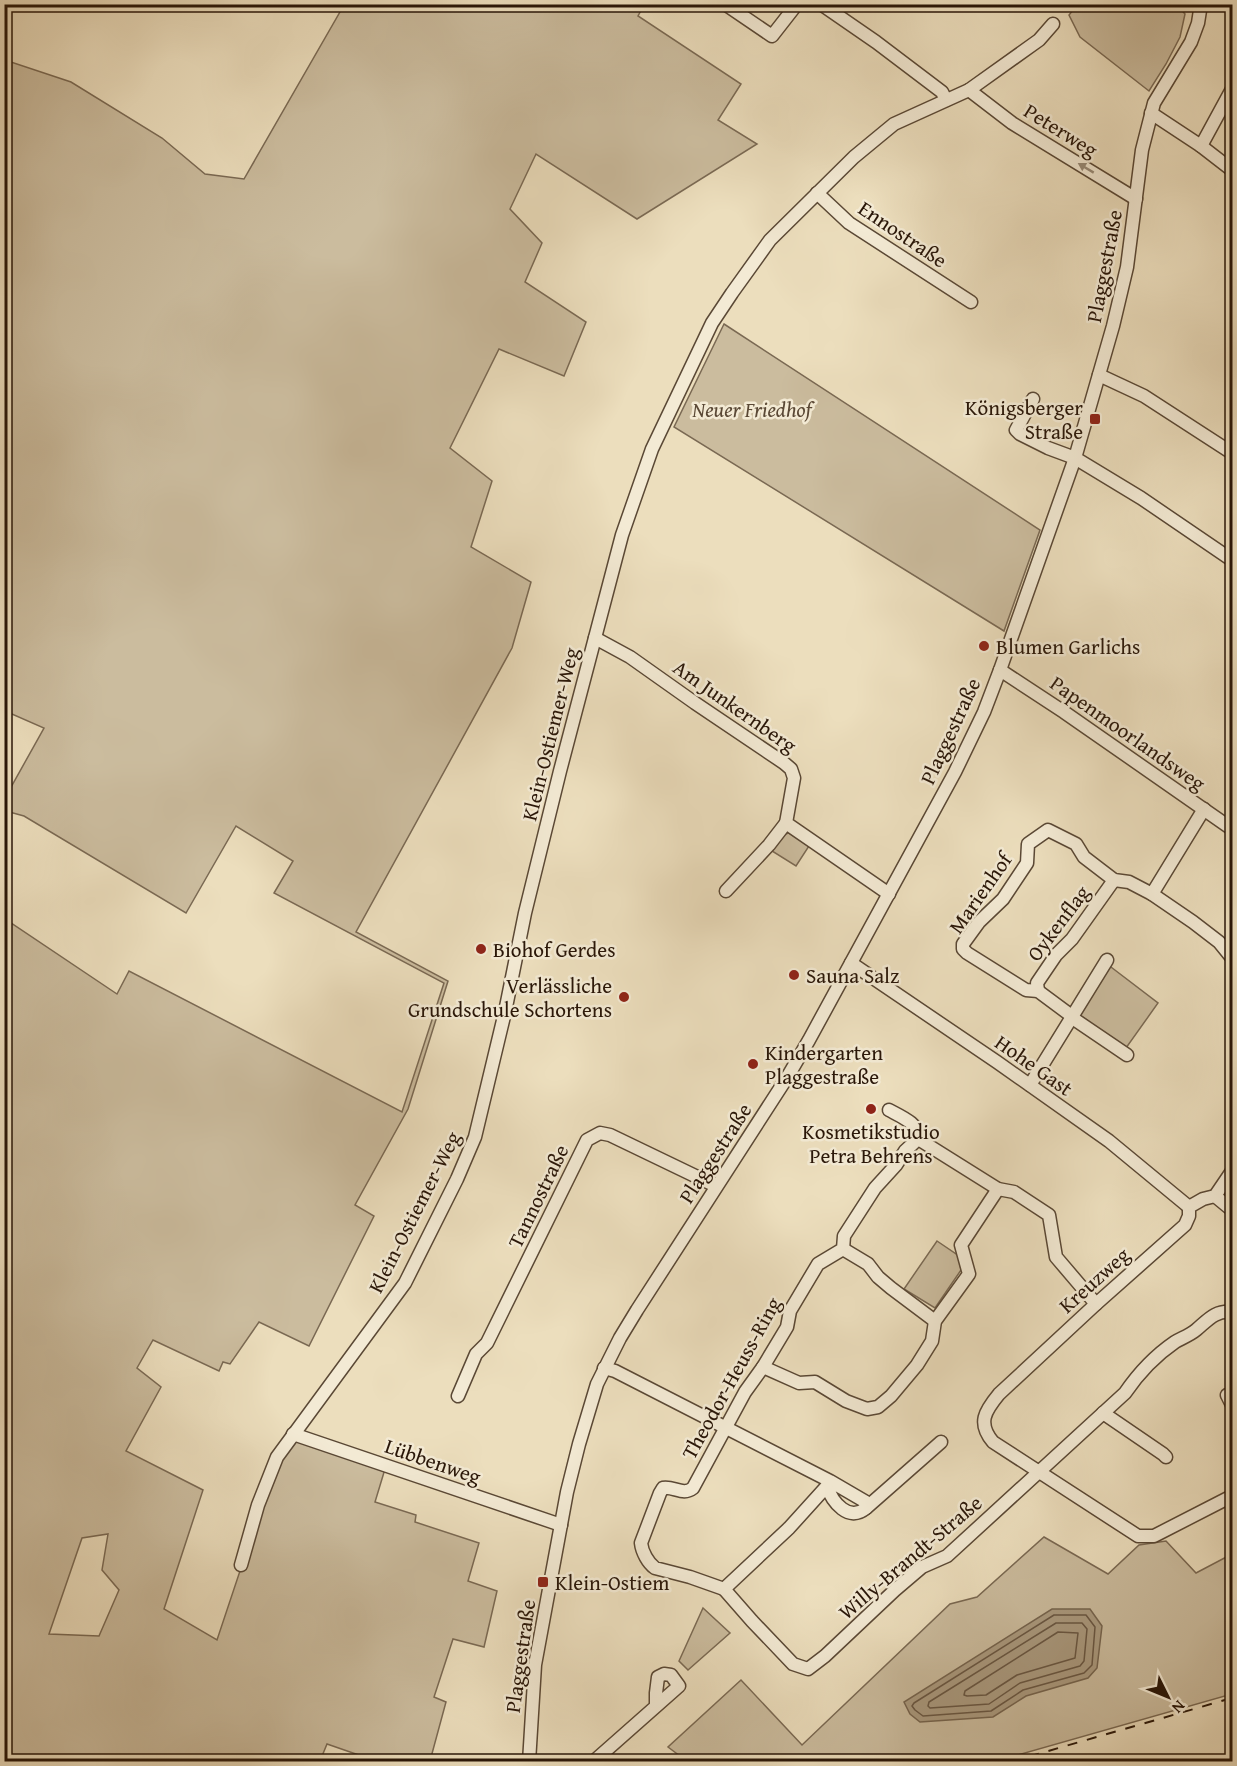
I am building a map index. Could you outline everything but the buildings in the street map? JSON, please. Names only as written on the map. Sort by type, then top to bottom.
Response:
[{"type":"street","points":[[725,4],[772,36],[797,4]]},
{"type":"street","points":[[821,4],[942,92],[946,100]]},
{"type":"street","name":"Plaggestraße","points":[[530,1761],[536,1665],[561,1525],[579,1444],[592,1399],[604,1368],[637,1310],[789,1076],[955,772],[984,712],[1075,458],[1099,375],[1127,267],[1142,150],[1154,103],[1191,42],[1198,23],[1201,4]]},
{"type":"street","name":"Klein-Ostiemer-Weg","points":[[241,1565],[258,1505],[277,1456],[405,1283],[457,1179],[475,1137],[505,1012],[525,913],[594,638],[631,506],[652,449],[712,323],[770,240],[854,157],[894,124],[969,90],[1039,40],[1053,24]]},
{"type":"street","points":[[1201,146],[1233,89]]},
{"type":"street","name":"Peterweg","points":[[969,90],[1012,123],[1136,199]]},
{"type":"street","points":[[1151,113],[1233,170]]},
{"type":"street","name":"Ennostraße","points":[[817,193],[849,223],[971,302]]},
{"type":"street","points":[[1099,375],[1144,396],[1233,453]]},
{"type":"street","points":[[1033,399],[1016,430],[1020,434],[1075,458],[1141,498],[1233,560]]},
{"type":"street","name":"Am Junkernberg","points":[[594,638],[630,657],[694,704],[791,769],[794,778],[786,823]]},
{"type":"street","name":"Papenmoorlandsweg","points":[[1000,670],[1233,829]]},
{"type":"street","points":[[1152,894],[1204,809]]},
{"type":"street","points":[[726,891],[769,845],[786,823],[889,894]]},
{"type":"street","name":"Marienhof","points":[[1127,1055],[1071,1017],[1038,990],[1026,990],[963,949],[963,944],[979,922],[1004,899],[1027,863],[1028,844],[1048,830],[1076,844],[1084,857],[1114,880],[1129,882],[1152,894],[1219,942],[1233,958]]},
{"type":"street","name":"Oykenflag","points":[[1038,990],[1036,983],[1056,955],[1072,939],[1114,880]]},
{"type":"street","points":[[1029,1085],[1107,960]]},
{"type":"street","name":"Hohe Gast","points":[[851,963],[1109,1141],[1189,1207]]},
{"type":"street","points":[[889,1110],[917,1128],[920,1133],[919,1138],[905,1151],[896,1165],[875,1188],[844,1236],[843,1249],[868,1264],[878,1277],[935,1321]]},
{"type":"street","name":"Tannostraße","points":[[458,1396],[476,1354],[488,1343],[587,1140],[600,1133],[610,1135],[716,1186]]},
{"type":"street","points":[[919,1138],[998,1189],[1014,1192],[1050,1215],[1056,1257],[1096,1304]]},
{"type":"street","points":[[1189,1207],[1195,1202],[1215,1196],[1233,1171]]},
{"type":"street","points":[[763,1367],[799,1383],[815,1382],[846,1401],[867,1408],[878,1407],[891,1396],[917,1365],[932,1341],[935,1321],[969,1274],[961,1245],[998,1189]]},
{"type":"street","points":[[1215,1196],[1233,1210]]},
{"type":"street","name":"Kreuzweg","points":[[1038,1472],[993,1442],[986,1434],[984,1425],[987,1409],[999,1394],[1185,1225],[1189,1216],[1189,1207]]},
{"type":"street","name":"Theodor-Heuss-Ring","points":[[752,1621],[724,1589],[650,1565],[641,1543],[663,1488],[689,1492],[693,1488],[746,1392],[787,1327],[790,1311],[818,1264],[843,1249]]},
{"type":"street","name":"Willy-Brandt-Straße","points":[[752,1621],[793,1664],[808,1669],[813,1667],[922,1567],[946,1556],[1125,1394],[1134,1380],[1165,1350],[1194,1332],[1208,1319],[1223,1311],[1233,1312]]},
{"type":"street","points":[[604,1368],[615,1371],[866,1502],[866,1508]]},
{"type":"street","points":[[1103,1413],[1166,1457]]},
{"type":"street","name":"Lübbenweg","points":[[293,1434],[561,1525]]},
{"type":"street","points":[[829,1484],[830,1497],[843,1509],[859,1514],[941,1442]]},
{"type":"street","points":[[1038,1472],[1138,1536],[1154,1536],[1233,1496]]},
{"type":"street","points":[[724,1589],[789,1528],[829,1484]]},
{"type":"street","points":[[593,1761],[656,1706]]},
{"type":"green space","points":[[344,5],[644,5],[638,16],[741,84],[718,120],[757,144],[637,219],[536,154],[510,209],[542,243],[525,282],[586,322],[564,376],[499,349],[450,448],[492,481],[471,547],[531,582],[512,648],[356,932],[448,981],[408,1109],[355,1205],[374,1216],[309,1346],[259,1322],[230,1364],[223,1362],[219,1371],[153,1340],[137,1368],[161,1387],[126,1451],[203,1490],[164,1609],[217,1640],[273,1472],[295,1439],[385,1469],[375,1502],[416,1515],[415,1522],[479,1543],[468,1581],[497,1591],[484,1647],[453,1639],[434,1697],[446,1702],[430,1761],[376,1761],[327,1744],[320,1761],[5,1761],[5,919],[117,994],[129,971],[402,1112],[444,983],[274,893],[293,861],[236,826],[186,913],[24,816],[5,812],[5,798],[44,728],[5,711],[5,60],[71,82],[162,138],[205,174],[244,179]],"holes":[[[108,1534],[102,1570],[119,1590],[99,1636],[49,1634],[82,1538]]]},
{"type":"green space","points":[[1077,5],[1177,5],[1185,14],[1180,37],[1149,91],[1080,37],[1069,15]]},
{"type":"green space","name":"Neuer Friedhof","points":[[724,324],[1040,530],[1004,631],[674,427]]},
{"type":"green space","points":[[789,833],[809,846],[796,866],[772,851],[781,835]]},
{"type":"green space","points":[[1107,964],[1158,1003],[1126,1048],[1077,1013]]},
{"type":"green space","points":[[937,1241],[959,1256],[961,1270],[935,1308],[904,1289]]},
{"type":"green space","points":[[1044,1537],[1108,1574],[1139,1545],[1166,1541],[1196,1573],[1232,1554],[1232,1694],[997,1761],[688,1762],[668,1747],[741,1680],[802,1745],[950,1604],[977,1597]]},
{"type":"green space","points":[[703,1608],[730,1633],[688,1670],[679,1661]]},
{"type":"water","points":[[1052,1609],[1090,1609],[1102,1626],[1097,1668],[1088,1678],[1026,1696],[993,1717],[920,1722],[910,1714],[904,1702]]},
{"type":"railway","points":[[1010,1762],[1232,1698]]},
{"type":"place","name":"Königsberger Straße","points":[[1095,419]]},
{"type":"place","name":"Blumen Garlichs","points":[[984,646]]},
{"type":"place","name":"Biohof Gerdes","points":[[481,949]]},
{"type":"place","name":"Sauna Salz","points":[[794,975]]},
{"type":"place","name":"Verlässliche Grundschule Schortens","points":[[624,997]]},
{"type":"place","name":"Kindergarten Plaggestraße","points":[[753,1064]]},
{"type":"place","name":"Kosmetikstudio Petra Behrens","points":[[871,1109]]},
{"type":"place","name":"Klein-Ostiem","points":[[543,1582]]}]
